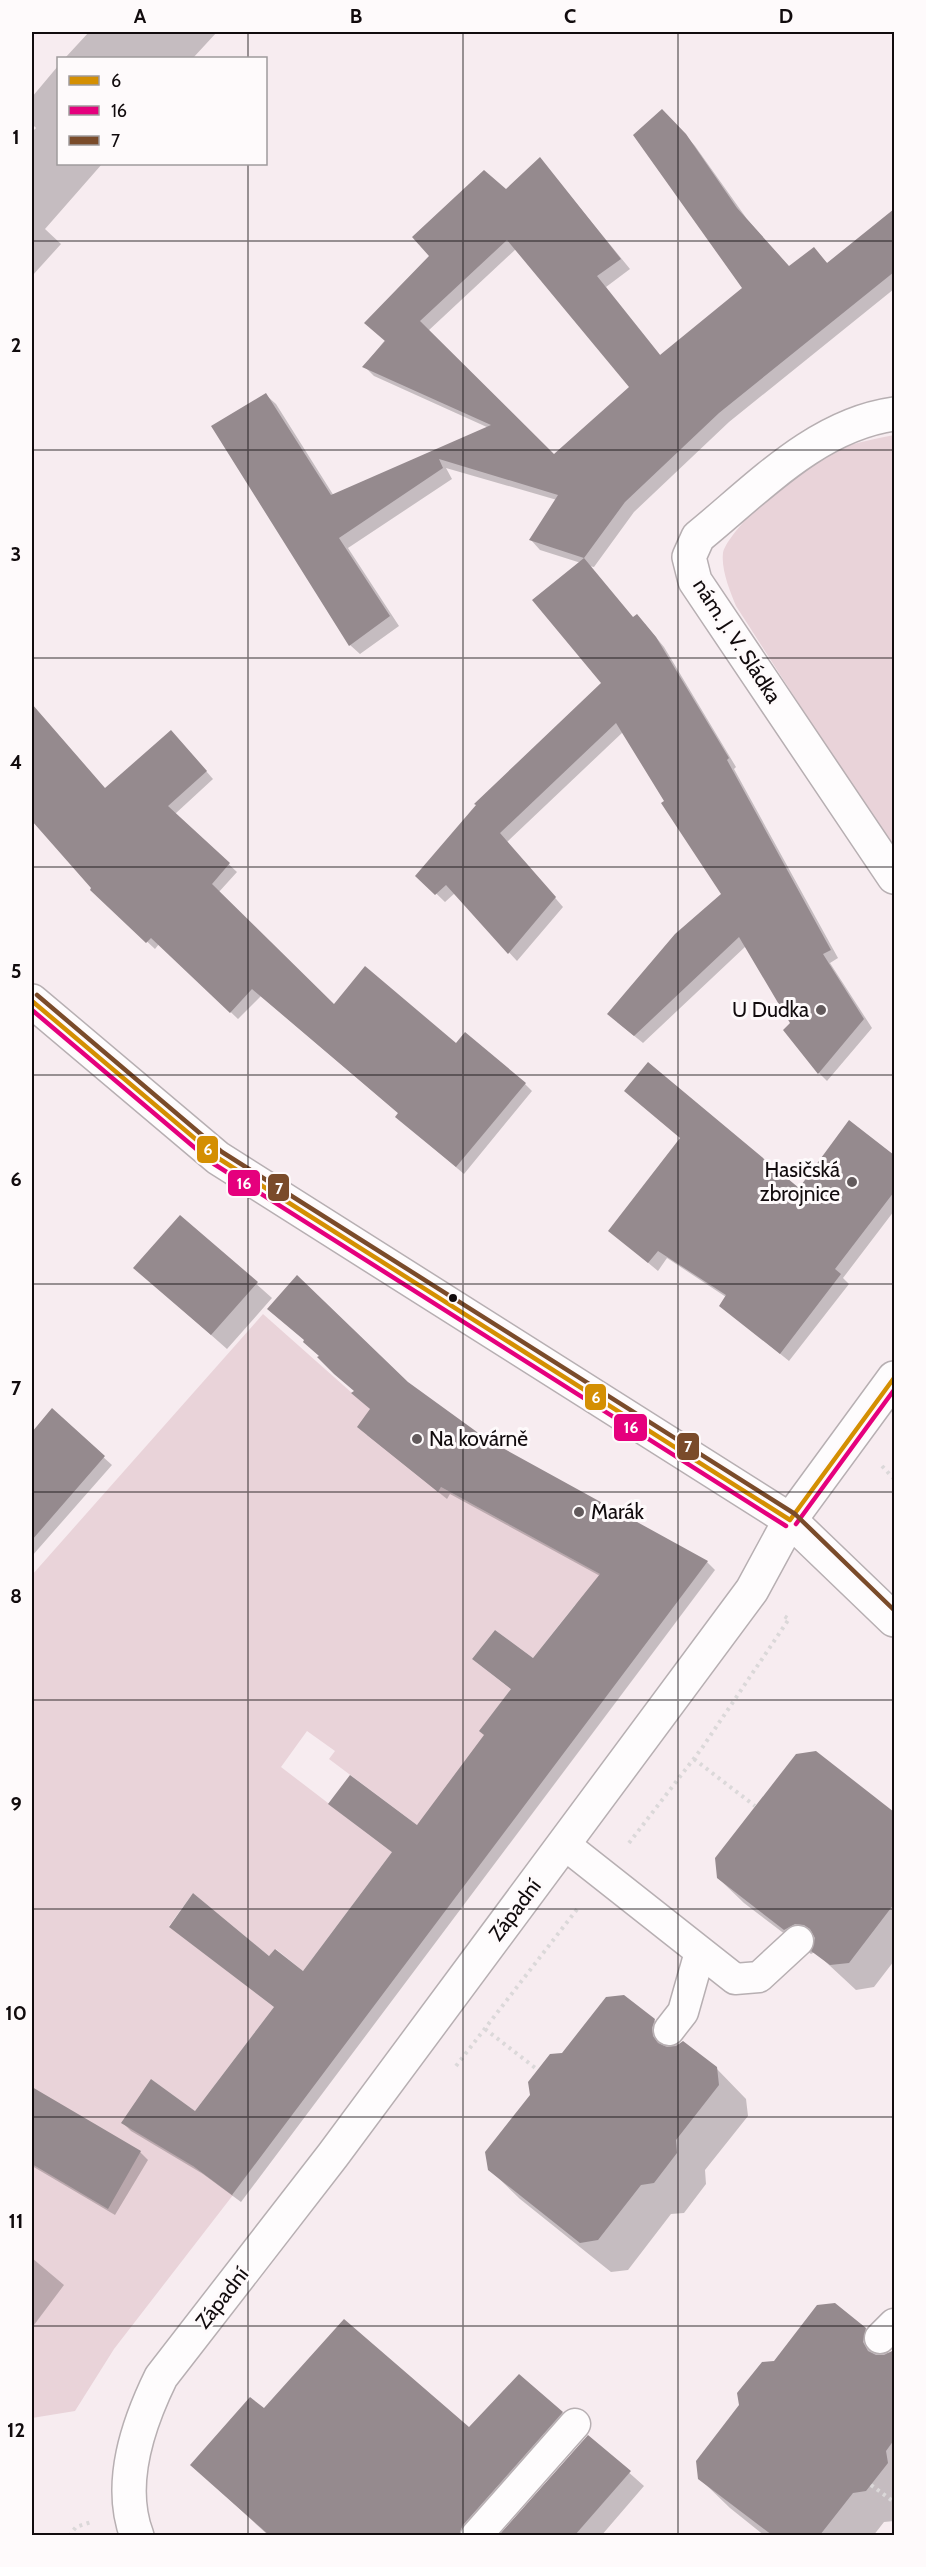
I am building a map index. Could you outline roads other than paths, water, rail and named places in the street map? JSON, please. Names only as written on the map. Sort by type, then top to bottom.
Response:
[{"type":"street","name":"nám. J. V. Sládka","points":[[894,414],[847,427],[803,450],[698,537],[689,557],[695,581],[894,877]]},
{"type":"street","points":[[32,1001],[218,1158],[790,1520],[894,1620]]},
{"type":"street","name":"Západní","points":[[137,2535],[128,2491],[136,2441],[145,2410],[162,2377],[333,2155],[752,1590],[790,1520],[894,1378]]},
{"type":"lane","points":[[564,1844],[735,1979],[759,1977],[798,1941]]},
{"type":"lane","points":[[669,2030],[683,2012],[700,1952]]},
{"type":"lane","points":[[476,2535],[574,2424]]},
{"type":"place","name":"U Dudka","points":[[821,1010]]},
{"type":"place","name":"Hasičská zbrojnice","points":[[852,1182]]},
{"type":"place","name":"Na kovárně","points":[[417,1439]]},
{"type":"place","name":"Marák","points":[[579,1512]]}]
